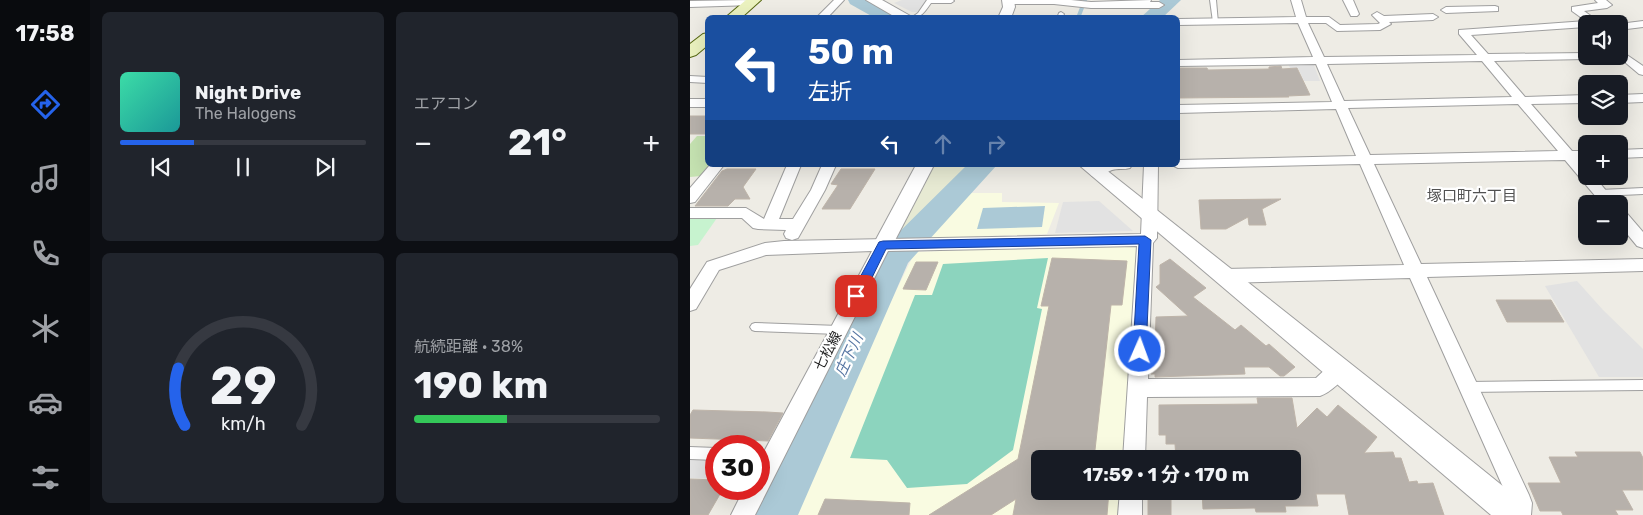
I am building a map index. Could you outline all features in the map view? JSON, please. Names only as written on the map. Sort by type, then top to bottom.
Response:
[{"type":"main road","points":[[736,15],[752,2]]},
{"type":"main road","points":[[690,52],[705,40]]},
{"type":"street","points":[[824,15],[839,0]]},
{"type":"street","points":[[872,0],[902,15]]},
{"type":"street","points":[[1296,0],[1302,20],[1320,61],[1521,503],[1519,515]]},
{"type":"street","points":[[1348,0],[1354,14]]},
{"type":"street","points":[[1486,0],[1514,28]]},
{"type":"street","points":[[1584,15],[1575,9],[1607,4],[1600,0]]},
{"type":"street","points":[[1005,15],[1009,7],[1008,1],[1085,2],[1091,5],[1144,2],[1159,5]]},
{"type":"street","points":[[690,4],[752,2]]},
{"type":"street","points":[[1106,15],[1109,5]]},
{"type":"street","points":[[1446,10],[1495,9]]},
{"type":"street","points":[[1180,22],[1329,20],[1337,28],[1371,28],[1386,24],[1379,17],[1433,17]]},
{"type":"street","points":[[1578,24],[1463,32],[1600,193]]},
{"type":"street","points":[[1628,25],[1643,24]]},
{"type":"street","points":[[1180,63],[1578,56]]},
{"type":"street","points":[[1628,56],[1643,56]]},
{"type":"street","points":[[1628,61],[1643,72]]},
{"type":"street","points":[[690,79],[705,80]]},
{"type":"street","points":[[1628,98],[1643,98]]},
{"type":"street","points":[[1180,109],[1578,99]]},
{"type":"street","points":[[690,103],[705,103]]},
{"type":"street","points":[[1628,154],[1643,153]]},
{"type":"street","points":[[1180,164],[1578,155]]},
{"type":"street","points":[[690,198],[715,167]]},
{"type":"street","points":[[769,225],[793,167]]},
{"type":"street","points":[[784,247],[818,190],[828,167]]},
{"type":"street","name":"七松線","points":[[770,448],[889,245],[924,167]]},
{"type":"street","points":[[1093,169],[1106,167]]},
{"type":"street","points":[[1135,450],[1150,167]]},
{"type":"street","points":[[1093,169],[1148,230],[1224,276],[1330,378],[1514,515]]},
{"type":"street","points":[[690,213],[746,213],[758,224],[797,226]]},
{"type":"street","points":[[1628,224],[1643,242]]},
{"type":"street","points":[[692,298],[713,266],[765,250],[784,247],[919,244],[1148,230]]},
{"type":"street","points":[[1224,276],[1643,265]]},
{"type":"street","points":[[1138,388],[1330,378]]},
{"type":"street","points":[[743,515],[750,500]]},
{"type":"street","points":[[1130,515],[1131,500]]},
{"type":"lane","points":[[918,15],[930,0],[952,1]]},
{"type":"lane","points":[[1213,0],[1216,22]]},
{"type":"lane","points":[[1600,193],[1643,191]]},
{"type":"lane","points":[[756,327],[839,330]]},
{"type":"lane","points":[[1468,387],[1643,385]]},
{"type":"lane","points":[[690,453],[705,454]]},
{"type":"shaded area","points":[[902,0],[927,0],[917,12],[912,12],[894,3]]},
{"type":"shaded area","points":[[1288,64],[1314,65],[1320,81],[1304,81],[1298,68],[1290,68]]},
{"type":"shaded area","points":[[931,167],[966,167],[904,231],[899,231]]},
{"type":"shaded area","points":[[966,193],[1002,193],[1002,202],[1059,203],[1047,234],[927,238]]},
{"type":"shaded area","points":[[1099,201],[1133,231],[1055,233],[1063,202]]},
{"type":"shaded area","points":[[1131,244],[1138,249],[1123,450],[1031,450],[1031,500],[1119,500],[1118,515],[787,515],[915,252]]},
{"type":"shaded area","points":[[1577,281],[1603,310],[1643,349],[1643,377],[1599,377],[1545,286]]},
{"type":"shaded area","points":[[690,459],[705,460],[705,479],[690,478]]},
{"type":"green space","points":[[697,136],[705,136],[705,167],[708,167],[701,176],[690,177],[690,144]]},
{"type":"green space","points":[[690,218],[717,218],[698,245],[690,246]]},
{"type":"green space","points":[[1048,258],[1037,308],[1042,309],[1013,450],[967,484],[907,488],[887,460],[850,458],[915,295],[932,295],[943,264]]},
{"type":"water","points":[[1045,206],[1042,227],[977,229],[983,208]]},
{"type":"building","points":[[1281,66],[1282,69],[1297,68],[1310,95],[1289,97],[1180,98],[1180,68],[1207,68],[1208,70],[1269,69],[1269,67]]},
{"type":"building","points":[[690,116],[705,116],[705,134],[690,134]]},
{"type":"building","points":[[727,169],[756,169],[743,187],[750,199],[735,199],[728,206],[695,206],[722,171]]},
{"type":"building","points":[[841,169],[875,169],[850,209],[822,209],[838,185],[831,184]]},
{"type":"building","points":[[1281,199],[1262,209],[1266,225],[1249,225],[1248,217],[1226,229],[1201,229],[1199,200]]},
{"type":"building","points":[[1052,258],[1127,261],[1122,305],[1111,305],[1095,450],[1031,450],[1031,500],[1108,500],[1107,515],[1013,515],[1016,499],[991,515],[929,515],[1018,459],[1049,306],[1041,306]]},
{"type":"building","points":[[1170,259],[1206,288],[1193,297],[1235,330],[1241,325],[1266,346],[1269,344],[1295,367],[1284,376],[1280,376],[1269,367],[1244,367],[1245,374],[1155,377],[1155,374],[1151,374],[1152,347],[1155,347],[1156,317],[1188,316],[1156,287],[1160,284],[1160,265]]},
{"type":"building","points":[[916,262],[938,262],[926,290],[903,289]]},
{"type":"building","points":[[1496,300],[1551,300],[1564,322],[1507,322]]},
{"type":"building","points":[[1257,398],[1292,398],[1297,428],[1317,408],[1327,417],[1338,405],[1377,437],[1364,453],[1393,452],[1395,458],[1401,458],[1409,482],[1417,481],[1418,484],[1433,483],[1444,515],[1349,515],[1345,494],[1316,494],[1318,506],[1285,506],[1286,512],[1256,512],[1255,508],[1203,509],[1202,500],[1301,500],[1301,450],[1175,450],[1175,444],[1166,444],[1166,435],[1159,435],[1159,405],[1258,404]]},
{"type":"building","points":[[693,410],[783,413],[770,437],[770,435],[705,435],[705,439],[690,438],[690,415]]},
{"type":"building","points":[[1575,452],[1640,452],[1643,458],[1643,490],[1622,490],[1633,510],[1615,510],[1618,515],[1563,515],[1561,511],[1540,511],[1528,483],[1561,483],[1549,457],[1578,457]]},
{"type":"building","points":[[690,479],[705,480],[705,500],[717,500],[708,515],[690,515]]},
{"type":"building","points":[[825,499],[910,503],[909,515],[818,515]]},
{"type":"building","points":[[1148,500],[1171,500],[1171,515],[1148,515]]},
{"type":"waterway","points":[[857,0],[884,15]]},
{"type":"waterway","points":[[1079,15],[1085,0]]},
{"type":"waterway","name":"庄下川","points":[[1153,15],[1172,0]]},
{"type":"waterway","name":"庄下川","points":[[774,515],[894,257],[981,167]]},
{"type":"district","name":"塚口町六丁目","points":[[1472,196]]},
{"type":"route","points":[[856,296],[883,245],[1145,240],[1140,351]]}]
